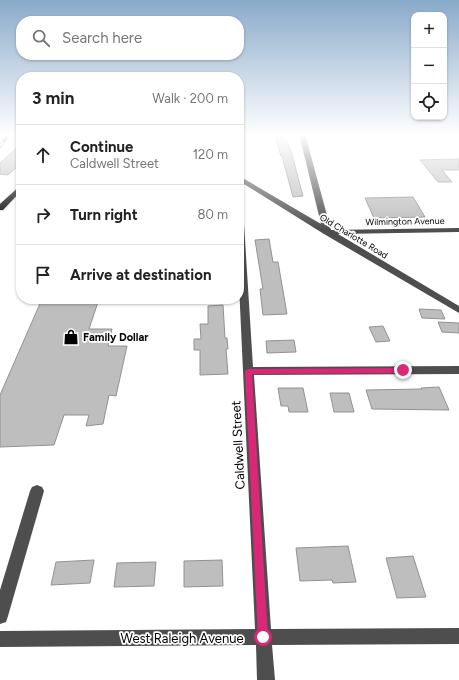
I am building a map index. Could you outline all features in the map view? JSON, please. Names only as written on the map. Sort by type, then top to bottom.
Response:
[{"type":"main road","points":[[0,208],[16,192]]},
{"type":"street","points":[[310,166],[327,232]]},
{"type":"street","name":"Old Charlotte Road","points":[[244,181],[459,310]]},
{"type":"street","name":"Wilmington Avenue","points":[[327,232],[459,230]]},
{"type":"street","name":"Caldwell Street","points":[[244,304],[266,680]]},
{"type":"street","points":[[248,371],[459,370]]},
{"type":"street","points":[[0,616],[37,492]]},
{"type":"street","name":"West Raleigh Avenue","points":[[0,639],[459,636]]},
{"type":"building","points":[[0,166],[16,166],[16,168],[8,175],[0,174]]},
{"type":"building","points":[[285,166],[295,166],[303,196],[293,197]]},
{"type":"building","points":[[425,166],[459,166],[459,170],[442,170],[452,182],[438,182]]},
{"type":"building","points":[[413,197],[425,217],[374,218],[365,198]]},
{"type":"building","points":[[269,239],[273,262],[278,262],[287,314],[263,315],[260,289],[263,289],[255,240]]},
{"type":"building","points":[[40,304],[97,304],[89,329],[112,329],[108,346],[127,346],[116,396],[109,395],[103,424],[86,426],[89,415],[64,415],[54,445],[0,447],[0,395]]},
{"type":"building","points":[[223,305],[225,338],[227,338],[228,349],[226,349],[228,374],[200,375],[200,350],[194,350],[194,339],[201,339],[200,324],[208,324],[208,306]]},
{"type":"building","points":[[419,309],[441,310],[445,319],[422,318]]},
{"type":"building","points":[[438,322],[459,323],[459,333],[442,332]]},
{"type":"building","points":[[383,326],[390,341],[376,342],[369,327]]},
{"type":"building","points":[[294,340],[296,352],[267,353],[266,341]]},
{"type":"building","points":[[439,387],[449,410],[372,409],[366,390],[422,389],[421,388]]},
{"type":"building","points":[[278,388],[303,388],[308,412],[289,412],[288,406],[281,406]]},
{"type":"building","points":[[330,393],[349,393],[354,412],[334,412]]},
{"type":"building","points":[[348,546],[356,582],[333,583],[332,580],[300,581],[296,548]]},
{"type":"building","points":[[413,556],[426,597],[397,598],[386,558]]},
{"type":"building","points":[[94,560],[90,583],[51,585],[56,562]]},
{"type":"building","points":[[222,560],[223,586],[184,587],[184,561]]},
{"type":"building","points":[[156,562],[154,586],[114,587],[117,563]]},
{"type":"place","name":"Family Dollar","points":[[71,337]]},
{"type":"route","points":[[263,637],[248,371],[403,370]]}]
